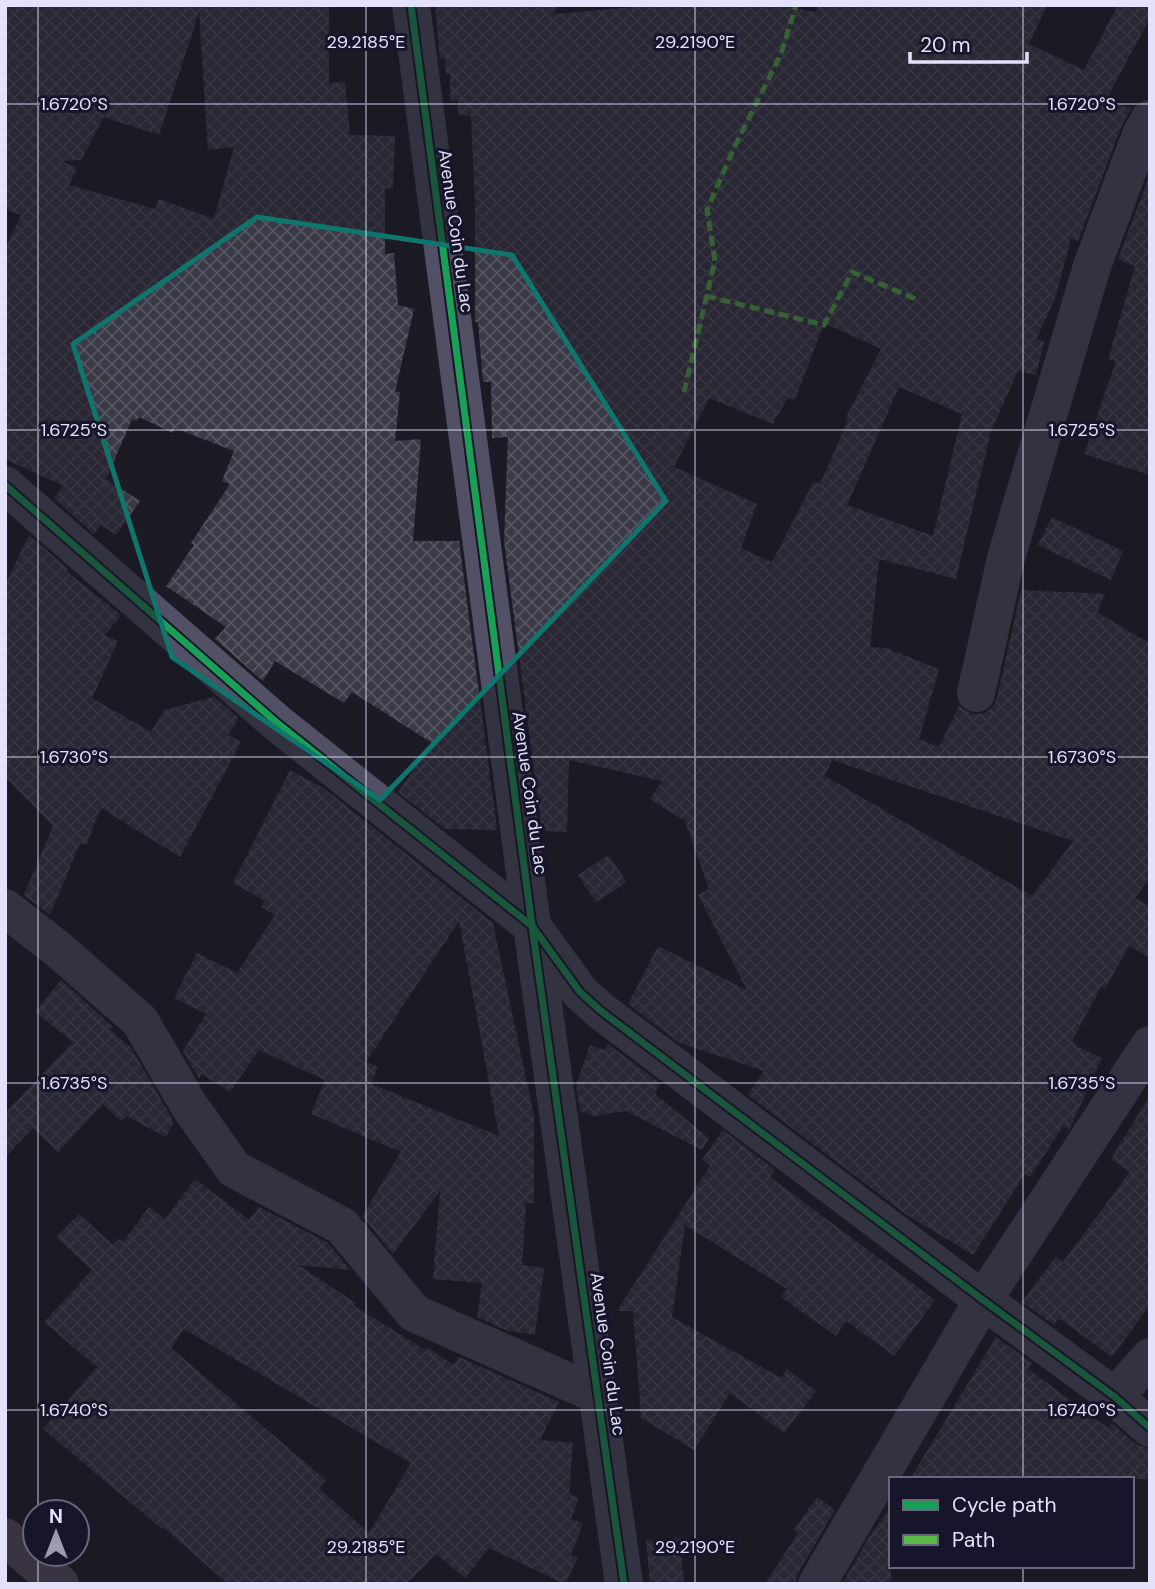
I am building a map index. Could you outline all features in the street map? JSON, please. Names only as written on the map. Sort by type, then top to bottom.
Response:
[{"type":"highway","points":[[5,1537],[60,1584]]},
{"type":"street","name":"Avenue Coin du Lac","points":[[411,5],[532,926],[624,1584]]},
{"type":"street","points":[[976,693],[1006,558],[1092,266],[1141,135],[1150,119]]},
{"type":"street","points":[[5,485],[276,722],[532,926],[580,992],[601,1012],[1115,1397],[1150,1428]]},
{"type":"street","points":[[5,908],[59,950],[140,1021],[190,1107],[234,1169],[342,1226],[414,1313],[598,1395]]},
{"type":"street","points":[[817,1584],[983,1300],[1150,1045]]},
{"type":"street","points":[[1115,1397],[1150,1357]]},
{"type":"highlighted area","points":[[257,217],[512,255],[666,501],[380,800],[172,657],[73,344]]},
{"type":"building","points":[[5,5],[329,5],[329,83],[345,82],[350,135],[395,136],[393,189],[385,188],[385,254],[394,253],[398,305],[414,309],[395,392],[400,392],[395,441],[421,439],[413,541],[459,541],[497,830],[445,829],[398,792],[432,743],[352,692],[344,703],[275,661],[263,681],[215,639],[226,627],[166,586],[230,484],[222,481],[234,451],[175,428],[173,433],[139,417],[137,421],[132,419],[106,479],[140,501],[116,535],[101,525],[94,534],[54,498],[63,486],[5,459],[5,249],[21,215],[5,209]],"holes":[[[199,12],[208,150],[234,147],[214,219],[159,199],[155,209],[69,185],[77,168],[61,161],[81,160],[104,117],[159,135]]]},
{"type":"building","points":[[435,5],[556,5],[555,14],[658,5],[776,5],[816,12],[819,5],[1047,5],[1029,44],[1084,70],[1118,5],[1150,5],[1150,18],[1107,98],[1131,109],[1121,127],[1078,241],[1071,238],[1055,299],[1036,339],[1044,342],[1036,375],[1018,371],[991,431],[956,579],[879,559],[870,647],[886,648],[939,669],[919,739],[939,747],[959,706],[972,714],[983,714],[993,707],[1021,590],[1105,594],[1097,612],[1150,644],[1150,877],[1135,898],[1150,906],[1150,958],[1129,946],[1105,989],[1101,987],[1072,1041],[1076,1046],[1102,1058],[1071,1126],[1069,1129],[1063,1126],[1030,1177],[1025,1174],[973,1255],[907,1215],[748,1095],[764,1071],[680,1043],[628,1004],[658,946],[747,990],[698,895],[709,889],[685,821],[650,799],[662,781],[569,760],[567,832],[542,831],[504,541],[508,437],[492,438],[491,382],[483,382],[478,322],[475,322],[475,203],[471,116],[458,114],[458,101],[450,101],[450,74],[446,74],[445,58],[440,58]],"holes":[[[824,323],[881,349],[845,419],[848,420],[820,484],[814,481],[772,562],[741,548],[757,504],[674,467],[709,398],[773,424],[788,397],[795,400]],[[899,387],[962,414],[933,536],[847,505]],[[832,760],[1073,841],[1032,896],[825,776]]]},
{"type":"building","points":[[1150,174],[1150,475],[1084,454],[1116,361],[1108,359],[1135,266],[1118,259]]},
{"type":"building","points":[[1052,517],[1123,551],[1111,580],[1038,545]]},
{"type":"building","points":[[29,535],[68,569],[66,571],[121,615],[105,635],[118,641],[92,698],[151,732],[164,710],[214,697],[239,718],[228,735],[241,742],[180,857],[101,808],[86,845],[80,843],[50,915],[24,895],[53,826],[5,777],[5,585]]},
{"type":"building","points":[[290,770],[325,789],[493,923],[534,1116],[534,1203],[526,1203],[522,1265],[544,1268],[535,1335],[508,1331],[477,1317],[482,1283],[433,1279],[440,1191],[393,1254],[362,1216],[401,1152],[311,1114],[325,1080],[259,1050],[230,1092],[202,1074],[199,1079],[183,1051],[206,1014],[174,998],[197,953],[237,973],[275,915],[261,907],[265,901],[233,883]],"holes":[[[459,921],[499,1136],[371,1084],[378,1067],[366,1062]]]},
{"type":"building","points":[[608,855],[627,882],[596,902],[578,875]]},
{"type":"building","points":[[61,980],[113,1027],[110,1030],[131,1048],[174,1122],[166,1137],[126,1116],[121,1121],[103,1104],[58,1152],[33,1128],[5,1157],[5,1113],[73,1042],[35,1012]]},
{"type":"building","points":[[608,1044],[660,1083],[655,1094],[709,1138],[702,1150],[626,1111],[594,1116],[580,1111],[576,1085],[590,1045],[605,1050]]},
{"type":"building","points":[[1150,1095],[1150,1305],[1112,1357],[1059,1318],[1054,1325],[1022,1302],[1056,1256],[1063,1262],[1130,1172],[1111,1159]]},
{"type":"building","points":[[723,1130],[775,1170],[770,1177],[935,1300],[894,1356],[846,1321],[836,1336],[781,1297],[787,1289],[685,1225],[672,1317],[781,1378],[787,1369],[816,1391],[784,1433],[730,1393],[694,1450],[641,1418],[633,1311],[617,1311],[710,1166],[702,1160]]},
{"type":"building","points":[[195,1179],[249,1220],[259,1207],[328,1243],[350,1270],[298,1265],[356,1303],[354,1306],[454,1365],[459,1357],[559,1402],[540,1440],[573,1443],[569,1494],[579,1498],[571,1519],[583,1523],[571,1555],[578,1558],[565,1584],[489,1548],[465,1578],[436,1554],[406,1584],[228,1584],[43,1429],[97,1367],[44,1322],[92,1270],[56,1237],[79,1214],[113,1245],[119,1239],[123,1242],[149,1207],[165,1219]],"holes":[[[184,1329],[411,1463],[369,1533],[319,1488],[326,1480],[171,1348]]]},
{"type":"building","points":[[996,1337],[1032,1363],[1028,1369],[1108,1428],[1112,1423],[1135,1444],[1150,1449],[1150,1479],[911,1477]]},
{"type":"building","points":[[817,1497],[835,1510],[798,1573],[795,1584],[765,1584],[798,1533],[794,1530]]},
{"type":"building","points":[[889,1510],[891,1584],[842,1584],[871,1534]]},
{"type":"building","points":[[680,1538],[684,1584],[650,1584],[646,1540]]},
{"type":"marked path","points":[[684,392],[715,261],[707,210],[734,148],[781,54],[796,5]]},
{"type":"marked path","points":[[706,296],[824,325],[852,272],[918,300]]},
{"type":"cycle path","points":[[411,5],[532,926],[624,1584]]},
{"type":"cycle path","points":[[5,485],[276,722],[532,926],[580,992],[601,1011],[1115,1397],[1150,1428]]}]
